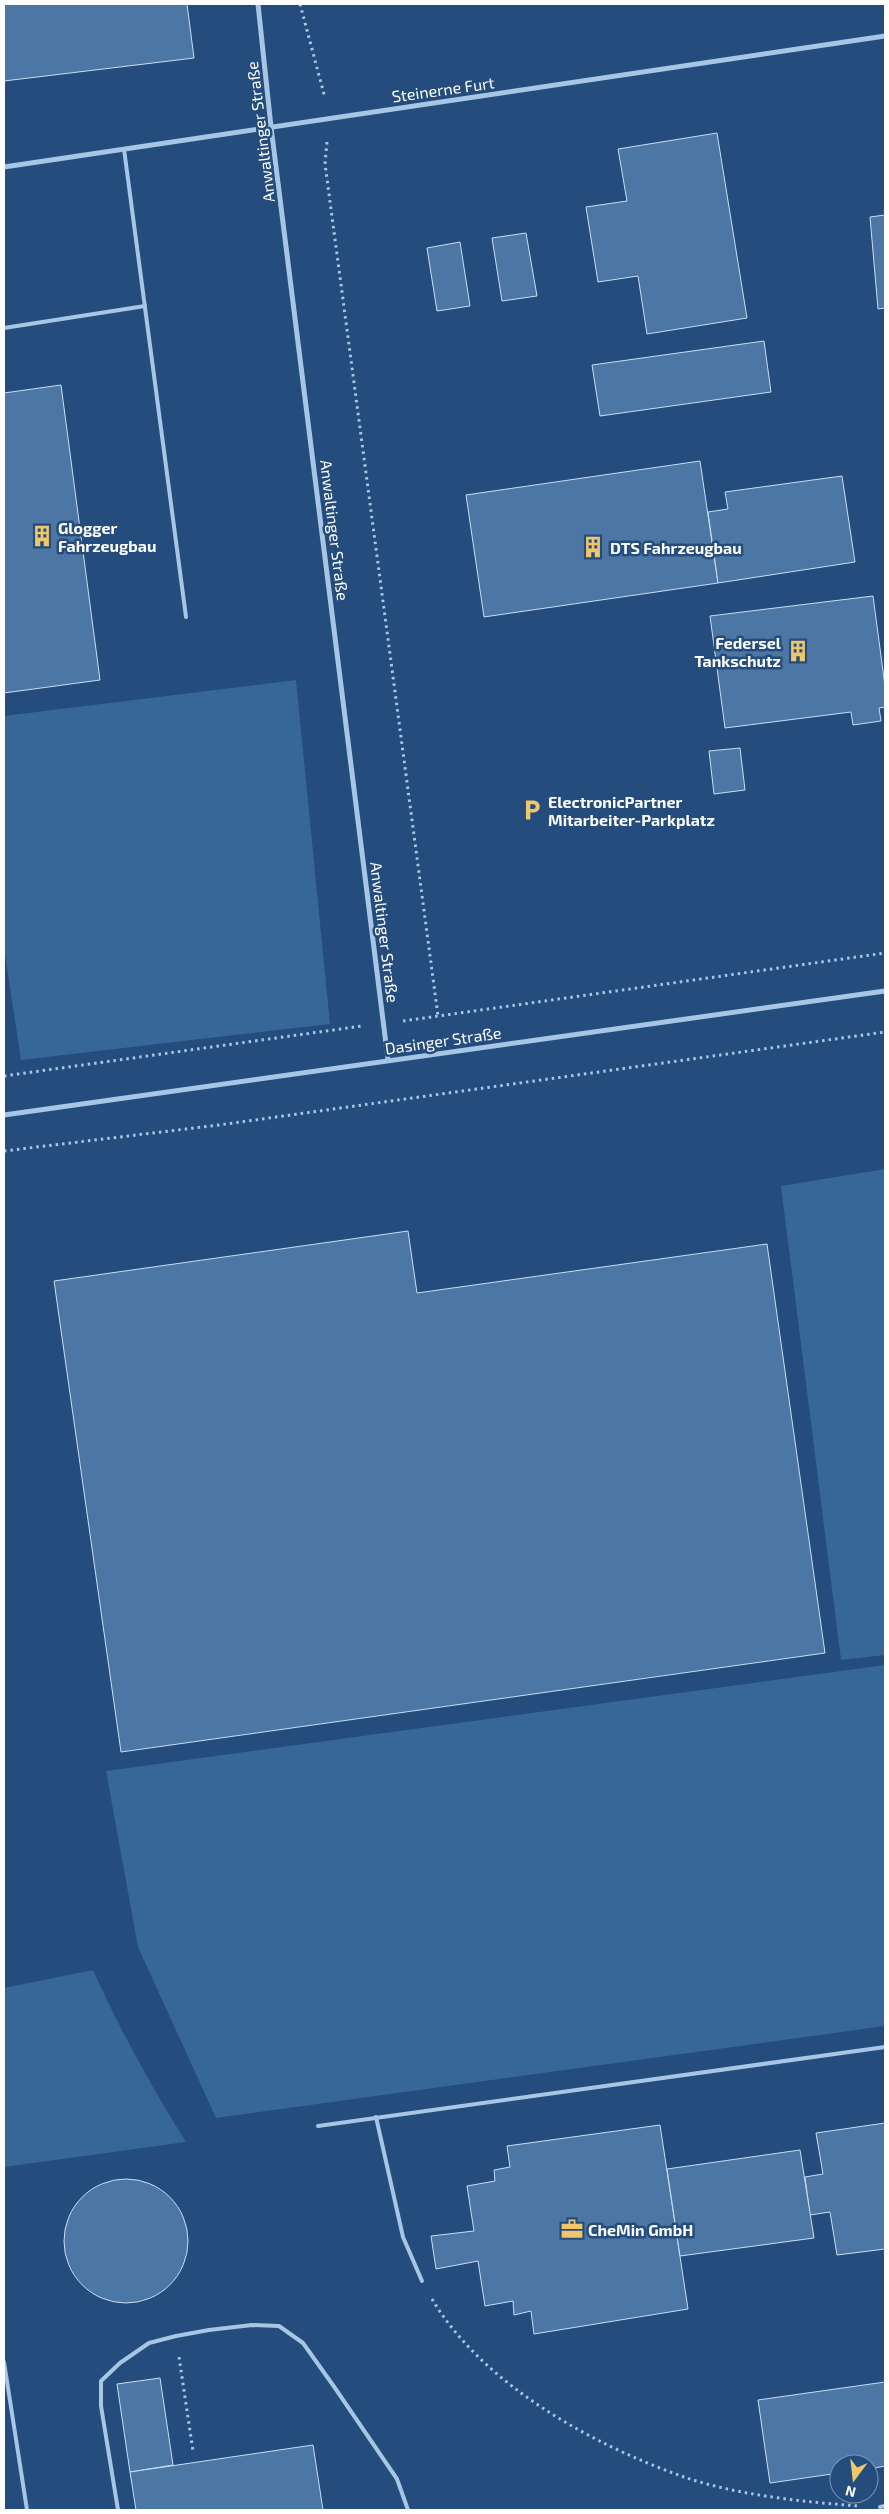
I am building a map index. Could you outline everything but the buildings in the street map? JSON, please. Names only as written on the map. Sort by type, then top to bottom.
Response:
[{"type":"street","name":"Anwaltinger Straße","points":[[258,4],[271,127],[388,1060]]},
{"type":"street","name":"Steinerne Furt","points":[[4,167],[885,36]]},
{"type":"street","name":"Dasinger Straße","points":[[4,1115],[885,991]]},
{"type":"lane","points":[[124,148],[186,617]]},
{"type":"lane","points":[[4,328],[145,306]]},
{"type":"lane","points":[[318,2126],[885,2047]]},
{"type":"lane","points":[[376,2117],[403,2238],[422,2281]]},
{"type":"lane","points":[[118,2510],[100,2406],[101,2381],[120,2363],[149,2344],[176,2336],[252,2325],[279,2326],[303,2343],[397,2479],[408,2510]]},
{"type":"lane","points":[[4,2362],[27,2510]]},
{"type":"lane","points":[[880,2507],[885,2506]]},
{"type":"path","points":[[300,4],[320,72],[329,118],[325,164],[438,1016]]},
{"type":"path","points":[[4,1076],[885,952]]},
{"type":"path","points":[[4,1151],[219,1126],[885,1032]]},
{"type":"path","points":[[422,2281],[440,2312],[483,2360],[517,2389],[585,2432],[685,2477],[768,2496],[820,2503],[880,2507]]},
{"type":"path","points":[[176,2336],[193,2450]]},
{"type":"shaded area","points":[[296,680],[330,1024],[21,1060],[4,948],[4,716]]},
{"type":"shaded area","points":[[885,1169],[885,1655],[841,1660],[781,1186]]},
{"type":"shaded area","points":[[885,1665],[885,2026],[216,2118],[138,1947],[106,1771]]},
{"type":"shaded area","points":[[93,1970],[136,2058],[186,2142],[4,2167],[4,1988]]},
{"type":"place","name":"Glogger Fahrzeugbau","points":[[42,536]]},
{"type":"place","name":"DTS Fahrzeugbau","points":[[593,547]]},
{"type":"place","name":"Federsel Tankschutz","points":[[798,651]]},
{"type":"place","name":"ElectronicPartner Mitarbeiter-Parkplatz","points":[[532,810]]},
{"type":"place","name":"CheMin GmbH","points":[[572,2229]]}]
